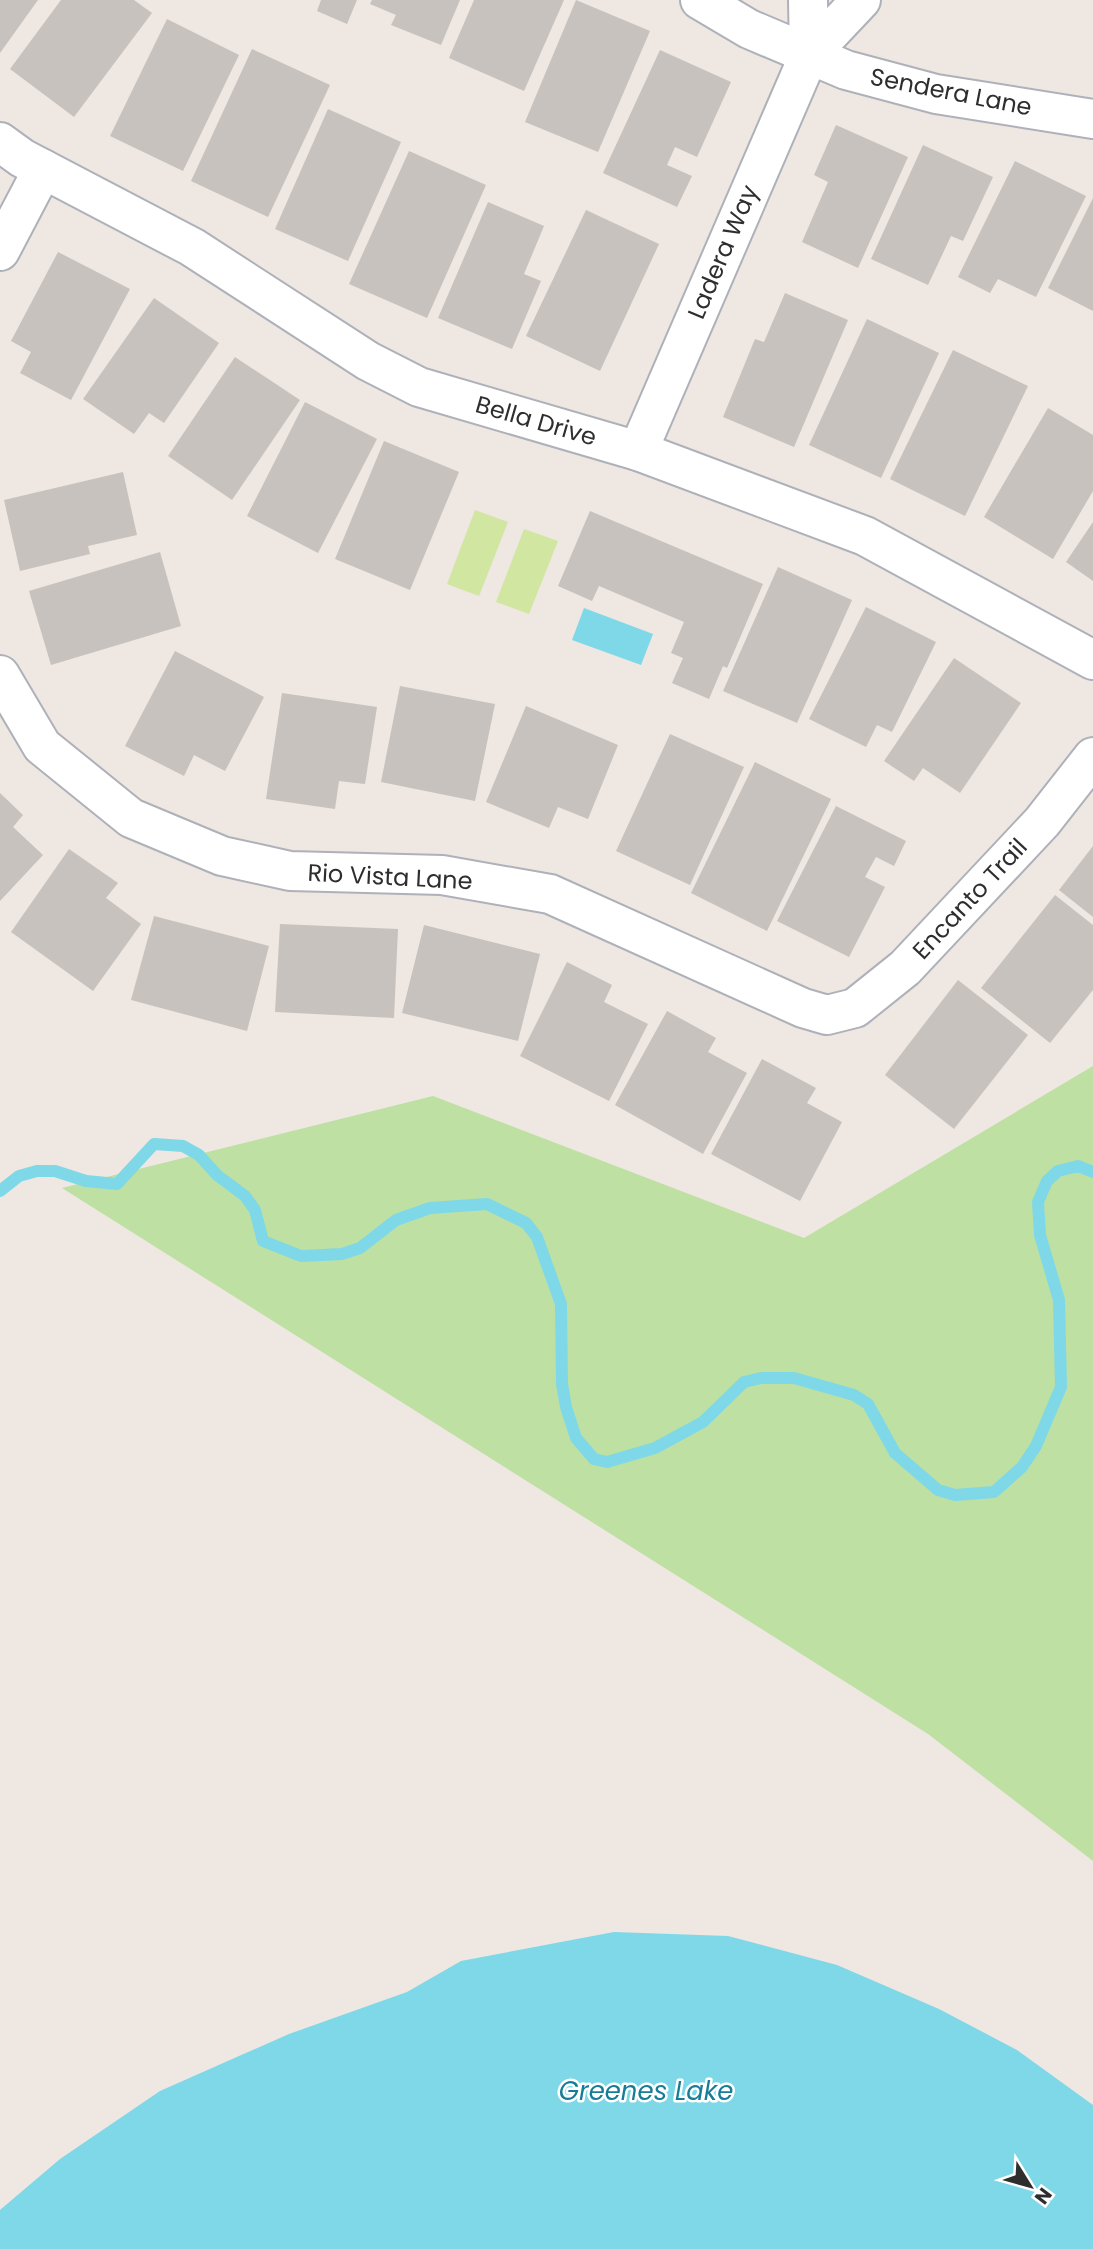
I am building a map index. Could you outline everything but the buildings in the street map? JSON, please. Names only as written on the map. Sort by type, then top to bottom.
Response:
[{"type":"street","name":"Sendera Lane","points":[[700,0],[749,29],[846,70],[936,94],[1093,119]]},
{"type":"street","name":"Ladera Way","points":[[808,0],[809,54]]},
{"type":"street","name":"Ladera Way","points":[[638,451],[809,54],[861,0]]},
{"type":"street","name":"Bella Drive","points":[[0,142],[22,158],[192,247],[369,361],[419,387],[638,451],[865,536],[1093,660]]},
{"type":"street","points":[[0,251],[43,169]]},
{"type":"street","name":"Rio Vista Lane","points":[[0,676],[42,746],[131,818],[222,856],[290,871],[442,875],[551,894],[803,1008],[827,1015]]},
{"type":"street","name":"Encanto Trail","points":[[827,1015],[855,1009],[905,968],[1042,822],[1093,757]]},
{"type":"green space","points":[[475,510],[508,522],[479,596],[447,584]]},
{"type":"green space","points":[[524,529],[558,541],[529,614],[496,602]]},
{"type":"green space","points":[[1093,1066],[1093,1861],[928,1734],[62,1188],[433,1096],[804,1238]]},
{"type":"water","points":[[584,608],[653,634],[641,665],[572,640]]},
{"type":"water","name":"Greenes Lake","points":[[614,1932],[728,1936],[837,1965],[939,2009],[1017,2050],[1093,2105],[1093,2249],[0,2249],[0,2210],[60,2159],[160,2091],[289,2034],[407,1992],[461,1961]]},
{"type":"waterway","points":[[0,1191],[19,1176],[37,1171],[55,1171],[86,1181],[117,1184],[154,1144],[183,1146],[199,1155],[217,1175],[245,1196],[255,1210],[263,1241],[301,1256],[342,1254],[360,1248],[396,1220],[430,1208],[487,1204],[526,1223],[537,1237],[561,1304],[562,1384],[566,1407],[576,1438],[594,1459],[607,1462],[655,1448],[703,1422],[744,1382],[761,1378],[794,1378],[854,1395],[868,1404],[895,1453],[938,1490],[955,1495],[994,1492],[1022,1467],[1036,1446],[1061,1387],[1059,1300],[1040,1235],[1038,1202],[1047,1181],[1058,1171],[1078,1166],[1093,1172]]}]
